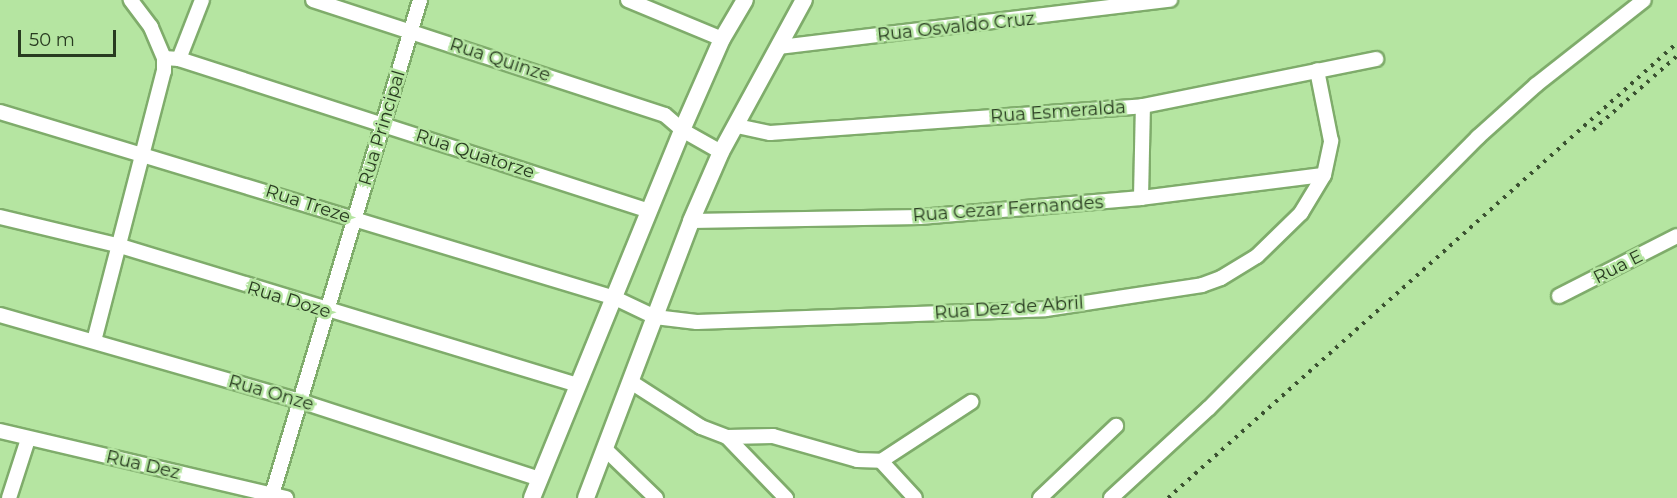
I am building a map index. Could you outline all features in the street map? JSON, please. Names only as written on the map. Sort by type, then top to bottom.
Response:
[{"type":"street","points":[[94,341],[117,245],[162,85],[164,58],[152,27],[131,0]]},
{"type":"street","points":[[179,59],[202,0]]},
{"type":"street","name":"Rua Quinze","points":[[313,0],[639,105],[670,118],[682,130],[721,152]]},
{"type":"street","name":"Rua Principal","points":[[276,497],[300,401],[420,0]]},
{"type":"street","points":[[628,0],[722,39]]},
{"type":"street","points":[[532,498],[682,130],[722,39],[745,0]]},
{"type":"street","points":[[586,498],[691,221],[721,152],[804,0]]},
{"type":"street","name":"Rua Osvaldo Cruz","points":[[779,47],[1170,0]]},
{"type":"street","points":[[1111,498],[1209,408],[1478,137],[1536,85],[1644,0]]},
{"type":"street","name":"Rua Quatorze","points":[[164,58],[179,59],[649,211]]},
{"type":"street","name":"Rua Esmeralda","points":[[737,126],[770,133],[1143,106],[1376,59]]},
{"type":"street","name":"Rua Dez de Abril","points":[[615,298],[655,316],[697,322],[1046,309],[1202,285],[1236,271],[1257,256],[1301,213],[1324,175],[1331,141],[1317,70]]},
{"type":"street","points":[[1141,198],[1143,106]]},
{"type":"street","name":"Rua Treze","points":[[0,112],[615,298]]},
{"type":"street","name":"Rua Cezar Fernandes","points":[[691,221],[920,217],[1141,198],[1324,175]]},
{"type":"street","name":"Rua Doze","points":[[0,217],[117,245],[327,312],[578,385]]},
{"type":"street","name":"Rua E","points":[[1559,296],[1677,236]]},
{"type":"street","name":"Rua Onze","points":[[0,315],[300,401],[540,479]]},
{"type":"street","points":[[631,382],[701,427],[727,437],[773,436],[857,460],[881,461],[971,402]]},
{"type":"street","points":[[1040,498],[1116,426]]},
{"type":"street","name":"Rua Dez","points":[[0,431],[276,497]]},
{"type":"street","points":[[727,437],[786,498]]},
{"type":"street","points":[[9,498],[28,439]]},
{"type":"street","points":[[605,449],[656,498]]},
{"type":"street","points":[[881,461],[915,498]]},
{"type":"railway","points":[[1168,498],[1677,43]]},
{"type":"railway","points":[[1593,130],[1677,56]]}]
